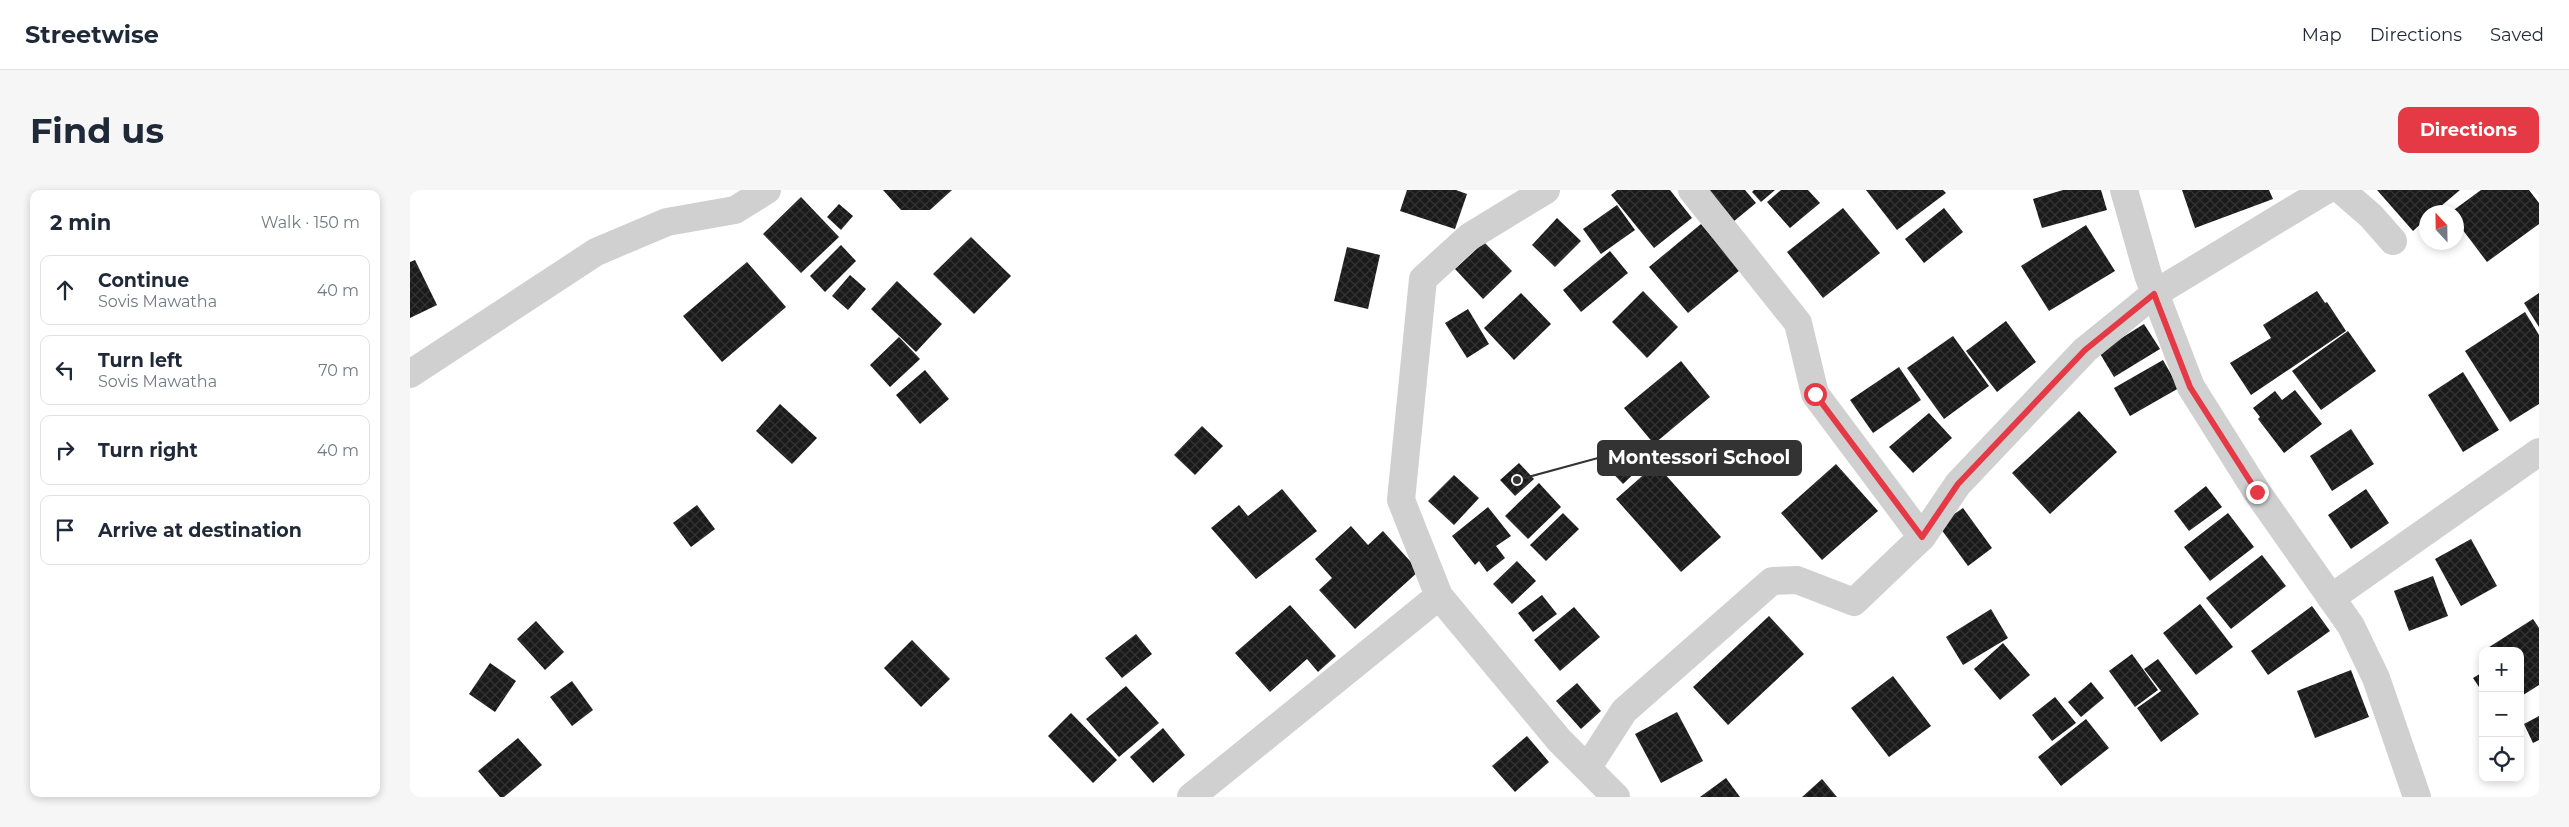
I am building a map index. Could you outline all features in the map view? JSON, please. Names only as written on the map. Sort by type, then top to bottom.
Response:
[{"type":"street","points":[[410,374],[596,252],[667,222],[735,210],[767,190]]},
{"type":"street","points":[[1546,190],[1469,237],[1423,279],[1401,500],[1438,596],[1559,740],[1616,797]]},
{"type":"street","points":[[1692,190],[1798,323],[1815,394],[1922,537]]},
{"type":"street","points":[[2124,190],[2154,294],[2190,387],[2257,492],[2351,626],[2368,659],[2417,797]]},
{"type":"street","points":[[1588,767],[1624,711],[1772,581],[1797,580],[1854,602],[1922,537],[1958,484],[2085,350],[2154,294],[2326,190]]},
{"type":"street","points":[[2341,190],[2371,216],[2393,242]]},
{"type":"street","points":[[2331,598],[2539,452]]},
{"type":"street","points":[[1191,797],[1438,596]]},
{"type":"building","points":[[883,190],[952,190],[930,210],[901,210]]},
{"type":"building","points":[[1407,190],[1456,190],[1467,194],[1455,229],[1400,211]]},
{"type":"building","points":[[1617,190],[1670,190],[1692,218],[1654,248],[1611,195]]},
{"type":"building","points":[[1706,190],[1745,190],[1756,203],[1733,222]]},
{"type":"building","points":[[1754,190],[1775,190],[1761,202],[1752,192]]},
{"type":"building","points":[[1781,190],[1808,190],[1820,203],[1790,228],[1767,202]]},
{"type":"building","points":[[1866,190],[1943,190],[1946,193],[1897,230]]},
{"type":"building","points":[[2063,190],[2101,190],[2107,210],[2042,228],[2033,199]]},
{"type":"building","points":[[2182,190],[2269,190],[2273,199],[2195,228]]},
{"type":"building","points":[[2377,190],[2460,190],[2442,205],[2419,205],[2419,225],[2413,231]]},
{"type":"building","points":[[2481,190],[2529,190],[2539,203],[2539,224],[2487,262],[2464,232],[2464,205],[2461,205]]},
{"type":"building","points":[[801,197],[839,237],[801,273],[763,234]]},
{"type":"building","points":[[839,204],[853,216],[841,230],[827,217]]},
{"type":"building","points":[[1617,205],[1635,230],[1601,254],[1583,229]]},
{"type":"building","points":[[1843,208],[1880,253],[1823,298],[1787,252]]},
{"type":"building","points":[[1944,208],[1963,232],[1924,263],[1905,239]]},
{"type":"building","points":[[1557,218],[1581,241],[1555,267],[1532,245]]},
{"type":"building","points":[[1701,224],[1740,270],[1688,313],[1649,267]]},
{"type":"building","points":[[2086,225],[2115,271],[2049,311],[2021,266]]},
{"type":"building","points":[[971,237],[1011,276],[974,314],[933,274]]},
{"type":"building","points":[[1484,242],[1512,271],[1483,299],[1455,269]]},
{"type":"building","points":[[841,245],[856,261],[825,292],[810,276]]},
{"type":"building","points":[[1347,247],[1380,255],[1368,309],[1334,301]]},
{"type":"building","points":[[1610,251],[1628,273],[1581,312],[1563,290]]},
{"type":"building","points":[[415,260],[437,305],[410,318],[410,262]]},
{"type":"building","points":[[747,262],[786,307],[722,362],[683,316]]},
{"type":"building","points":[[850,275],[866,289],[848,310],[832,296]]},
{"type":"building","points":[[897,281],[942,324],[916,352],[871,309]]},
{"type":"building","points":[[1643,291],[1678,327],[1647,358],[1612,322]]},
{"type":"building","points":[[2317,291],[2325,303],[2327,302],[2346,331],[2251,395],[2230,363],[2271,338],[2263,325]]},
{"type":"building","points":[[1521,293],[1551,324],[1514,360],[1484,328]]},
{"type":"building","points":[[2539,293],[2539,327],[2524,303]]},
{"type":"building","points":[[1468,309],[1489,344],[1467,358],[1445,323]]},
{"type":"building","points":[[2525,312],[2539,335],[2539,404],[2510,422],[2465,351]]},
{"type":"building","points":[[2006,321],[2036,362],[1997,392],[1966,351]]},
{"type":"building","points":[[2144,324],[2160,349],[2114,377],[2099,352]]},
{"type":"building","points":[[2348,331],[2376,371],[2321,410],[2292,371]]},
{"type":"building","points":[[1953,336],[1989,386],[1944,419],[1907,368]]},
{"type":"building","points":[[899,337],[920,359],[890,387],[870,365]]},
{"type":"building","points":[[2163,360],[2179,388],[2130,416],[2114,388]]},
{"type":"building","points":[[1681,361],[1710,397],[1654,444],[1624,408]]},
{"type":"building","points":[[1899,367],[1921,400],[1873,433],[1850,400]]},
{"type":"building","points":[[925,370],[949,399],[920,424],[896,395]]},
{"type":"building","points":[[2463,372],[2499,430],[2463,452],[2428,395]]},
{"type":"building","points":[[2295,390],[2322,424],[2284,453],[2258,419],[2260,417],[2253,408],[2275,391],[2282,400]]},
{"type":"building","points":[[780,404],[817,438],[792,464],[756,431]]},
{"type":"building","points":[[2079,411],[2117,452],[2050,514],[2012,473]]},
{"type":"building","points":[[1929,413],[1952,438],[1913,473],[1889,447]]},
{"type":"building","points":[[1202,426],[1223,446],[1195,475],[1174,455]]},
{"type":"building","points":[[2351,429],[2374,464],[2332,491],[2310,456]]},
{"type":"building","points":[[1623,445],[1643,465],[1623,484],[1603,463]]},
{"type":"building","points":[[1519,463],[1534,479],[1515,496],[1500,480]]},
{"type":"building","points":[[1656,464],[1721,537],[1681,572],[1616,499]]},
{"type":"building","points":[[1836,464],[1878,511],[1822,560],[1781,513]]},
{"type":"building","points":[[1454,475],[1479,498],[1454,525],[1428,501]]},
{"type":"building","points":[[1539,483],[1561,507],[1528,539],[1505,516]]},
{"type":"building","points":[[2206,486],[2222,507],[2189,531],[2174,511]]},
{"type":"building","points":[[1282,489],[1317,531],[1256,579],[1211,528],[1239,505],[1248,516]]},
{"type":"building","points":[[2366,489],[2389,523],[2351,549],[2328,515]]},
{"type":"building","points":[[697,505],[715,529],[691,547],[673,523]]},
{"type":"building","points":[[1488,507],[1511,536],[1496,546],[1505,558],[1487,572],[1479,561],[1475,565],[1452,536]]},
{"type":"building","points":[[1963,508],[1992,548],[1968,566],[1938,525]]},
{"type":"building","points":[[1563,513],[1579,529],[1546,561],[1530,545]]},
{"type":"building","points":[[2228,513],[2254,547],[2210,581],[2184,547]]},
{"type":"building","points":[[1351,526],[1368,545],[1383,531],[1419,571],[1355,629],[1319,590],[1332,578],[1315,559]]},
{"type":"building","points":[[2471,539],[2497,586],[2461,606],[2435,559]]},
{"type":"building","points":[[2262,555],[2286,586],[2231,629],[2206,598]]},
{"type":"building","points":[[1517,561],[1536,581],[1512,604],[1493,584]]},
{"type":"building","points":[[2433,576],[2448,616],[2409,631],[2394,591]]},
{"type":"building","points":[[1542,595],[1557,614],[1533,632],[1518,613]]},
{"type":"building","points":[[2200,604],[2233,647],[2196,675],[2163,633]]},
{"type":"building","points":[[1290,605],[1336,656],[1318,672],[1307,659],[1270,692],[1235,653]]},
{"type":"building","points":[[2312,606],[2330,631],[2268,675],[2251,651]]},
{"type":"building","points":[[1574,607],[1600,637],[1560,671],[1534,640]]},
{"type":"building","points":[[1991,609],[2008,638],[1963,665],[1946,637]]},
{"type":"building","points":[[1769,616],[1804,654],[1728,725],[1693,687]]},
{"type":"building","points":[[2533,619],[2539,628],[2539,685],[2524,694],[2524,647],[2489,647]]},
{"type":"building","points":[[536,621],[564,652],[545,670],[517,639]]},
{"type":"building","points":[[1136,634],[1152,654],[1122,678],[1105,658]]},
{"type":"building","points":[[912,640],[950,679],[921,707],[884,668]]},
{"type":"building","points":[[2003,643],[2030,675],[2000,700],[1974,669]]},
{"type":"building","points":[[2132,654],[2158,690],[2135,707],[2109,671]]},
{"type":"building","points":[[2158,659],[2199,714],[2161,742],[2137,708],[2161,691],[2144,669]]},
{"type":"building","points":[[490,663],[516,681],[495,712],[469,694]]},
{"type":"building","points":[[2351,670],[2369,717],[2315,738],[2297,691]]},
{"type":"building","points":[[2479,674],[2479,687],[2473,678]]},
{"type":"building","points":[[1893,676],[1931,726],[1889,757],[1851,708]]},
{"type":"building","points":[[572,681],[593,710],[572,726],[550,697]]},
{"type":"building","points":[[2091,682],[2104,698],[2081,717],[2068,702]]},
{"type":"building","points":[[1577,683],[1601,711],[1581,729],[1556,701]]},
{"type":"building","points":[[1126,686],[1159,723],[1119,757],[1086,719]]},
{"type":"building","points":[[2055,697],[2076,723],[2052,741],[2032,715]]},
{"type":"building","points":[[1677,712],[1703,761],[1661,783],[1635,734]]},
{"type":"building","points":[[1071,713],[1117,760],[1093,783],[1048,736]]},
{"type":"building","points":[[2539,716],[2539,740],[2533,743],[2524,724]]},
{"type":"building","points":[[2086,719],[2109,748],[2061,786],[2038,757]]},
{"type":"building","points":[[1163,728],[1185,755],[1153,783],[1130,757]]},
{"type":"building","points":[[1527,736],[1549,762],[1515,792],[1492,766]]},
{"type":"building","points":[[518,738],[542,765],[504,797],[500,797],[478,771]]},
{"type":"building","points":[[1726,778],[1740,797],[1700,797]]},
{"type":"building","points":[[1822,779],[1837,797],[1802,797]]},
{"type":"place","name":"Montessori School","points":[[1517,480]]},
{"type":"route","points":[[1815,394],[1922,537],[1958,484],[2085,350],[2154,294],[2190,387],[2257,492]]}]
